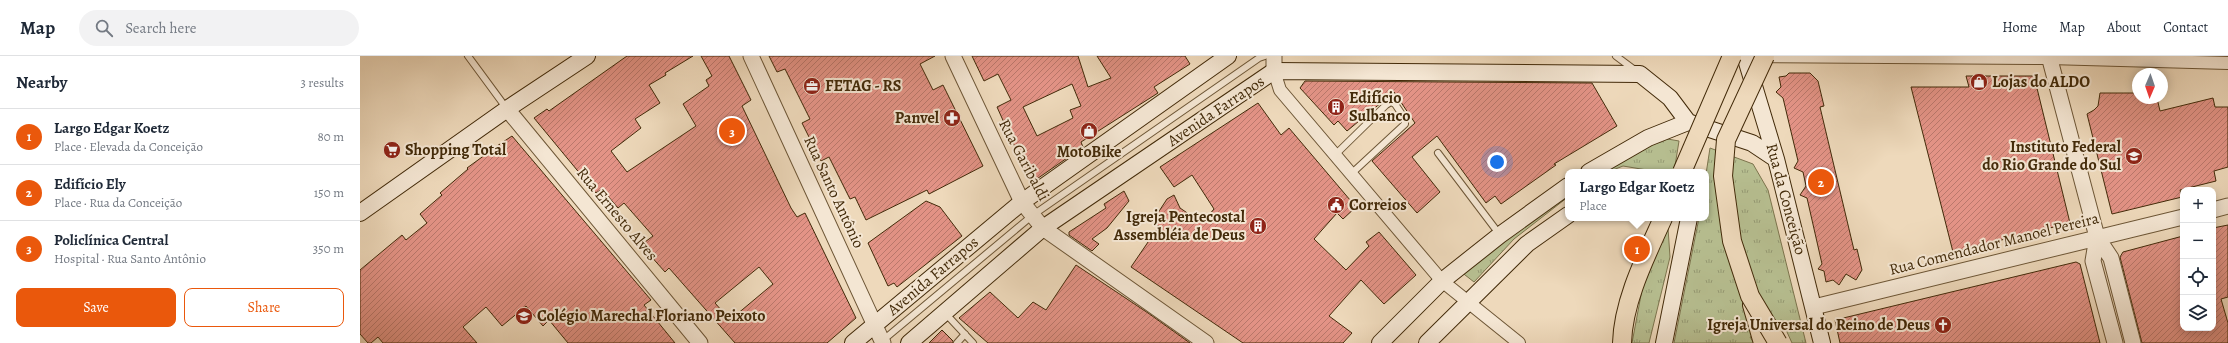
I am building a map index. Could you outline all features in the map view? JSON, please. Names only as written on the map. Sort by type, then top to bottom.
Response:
[{"type":"main road","points":[[360,212],[506,109],[587,56]]},
{"type":"main road","name":"Avenida Farrapos","points":[[853,343],[1022,202],[1228,56]]},
{"type":"main road","points":[[1683,169],[1732,56]]},
{"type":"main road","name":"Rua da Conceição","points":[[1745,56],[1776,159],[1822,343]]},
{"type":"main road","points":[[1763,343],[1750,296],[1732,241],[1723,176],[1726,140],[1765,56]]},
{"type":"main road","name":"Avenida Farrapos","points":[[916,341],[944,313],[1043,228],[1274,63],[1640,74]]},
{"type":"main road","points":[[1640,74],[1670,98],[1688,122],[1752,143],[1776,159]]},
{"type":"main road","points":[[1594,169],[1648,138],[1688,122]]},
{"type":"main road","points":[[1688,122],[1688,169]]},
{"type":"main road","points":[[1380,343],[1442,281],[1500,235],[1565,188]]},
{"type":"main road","points":[[1427,343],[1527,244],[1565,217]]},
{"type":"main road","points":[[1622,343],[1622,332],[1637,278],[1662,221]]},
{"type":"main road","points":[[1664,343],[1688,221]]},
{"type":"main road","points":[[1750,296],[1778,343]]},
{"type":"main road","points":[[1389,343],[1396,326]]},
{"type":"street","name":"Rua Santo Antônio","points":[[751,56],[875,324],[881,342]]},
{"type":"street","name":"Rua Garibaldi","points":[[952,56],[1022,202],[1043,228],[1206,343]]},
{"type":"street","points":[[1745,56],[2049,57],[2228,63]]},
{"type":"street","points":[[2049,57],[2097,237],[2111,258],[2133,343]]},
{"type":"street","points":[[1274,63],[1280,90],[1442,281],[1519,343]]},
{"type":"street","name":"Rua Ernesto Alves","points":[[506,109],[700,343]]},
{"type":"street","points":[[2216,209],[2228,206]]},
{"type":"street","name":"Rua Comendador Manoel Pereira","points":[[1814,307],[2180,218]]},
{"type":"street","points":[[2097,237],[2094,261],[2114,343]]},
{"type":"lane","points":[[468,56],[506,109]]},
{"type":"lane","points":[[881,342],[1033,215],[1259,58],[1265,56]]},
{"type":"lane","points":[[1616,56],[1640,74]]},
{"type":"lane","points":[[1726,56],[1745,56]]},
{"type":"lane","points":[[1335,155],[1386,105],[1391,102],[1395,104],[1405,119],[1405,124],[1351,174]]},
{"type":"lane","points":[[1438,153],[1500,235]]},
{"type":"lane","points":[[944,313],[973,343]]},
{"type":"lane","points":[[957,343],[965,334]]},
{"type":"green space","points":[[1662,138],[1679,141],[1674,169],[1641,169],[1623,166],[1616,169],[1602,169]]},
{"type":"green space","points":[[1710,148],[1753,164],[1768,190],[1806,343],[1792,343],[1782,321],[1750,337],[1754,343],[1674,343],[1698,221],[1709,221],[1709,169],[1707,169]]},
{"type":"green space","points":[[1565,193],[1565,199],[1514,239],[1474,282],[1460,271]]},
{"type":"green space","points":[[1668,228],[1670,257],[1649,343],[1632,343],[1644,279]]},
{"type":"building","points":[[627,56],[693,56],[665,73],[666,75],[649,85],[660,103],[635,119],[641,128],[611,151],[627,172],[696,126],[683,104],[709,86],[706,80],[712,76],[701,56],[729,56],[751,100],[742,106],[791,208],[797,217],[805,213],[856,318],[827,343],[735,343],[669,268],[665,272],[641,245],[653,236],[624,203],[618,208],[602,189],[596,193],[534,118],[547,109],[549,111]],"holes":[[[759,267],[773,284],[730,320],[715,303]]]},
{"type":"building","points":[[769,56],[935,56],[920,64],[933,90],[943,85],[983,166],[929,194],[927,190],[866,220],[855,197],[850,199],[829,157],[821,161],[802,123],[810,119],[785,69],[777,72]]},
{"type":"building","points":[[972,56],[1078,56],[1088,87],[1111,78],[1097,56],[1185,56],[1190,64],[1154,87],[1158,93],[1081,142],[1083,147],[1031,183],[1013,148],[1015,147],[997,107],[1011,100],[998,74],[984,81]],"holes":[[[1072,84],[1081,106],[1070,110],[1073,118],[1037,136],[1023,107]]]},
{"type":"building","points":[[1789,73],[1810,73],[1818,81],[1824,106],[1820,107],[1854,250],[1857,249],[1862,270],[1856,280],[1846,274],[1839,285],[1833,280],[1826,282],[1824,271],[1818,269],[1822,264],[1807,198],[1800,195],[1806,186],[1803,172],[1794,168],[1798,161],[1783,98],[1776,92],[1781,87],[1779,77],[1786,76]]},
{"type":"building","points":[[1966,76],[2034,76],[2070,223],[1953,252],[1911,87],[1969,87]]},
{"type":"building","points":[[1305,81],[1592,83],[1617,126],[1554,164],[1556,165],[1501,204],[1495,196],[1486,203],[1437,136],[1412,157],[1440,192],[1417,213],[1372,161],[1415,123],[1394,92],[1347,131],[1338,121],[1334,125],[1300,88]]},
{"type":"building","name":"Instituto Federal do Rio Grande do Sul","points":[[2100,93],[2132,93],[2132,104],[2158,104],[2160,111],[2213,98],[2215,107],[2228,107],[2228,167],[2214,171],[2216,181],[2192,187],[2180,187],[2180,197],[2112,214],[2087,114],[2098,106]]},
{"type":"building","points":[[1258,103],[1281,135],[1289,128],[1356,207],[1343,219],[1337,213],[1314,239],[1346,270],[1369,246],[1366,242],[1379,232],[1416,275],[1384,304],[1361,280],[1329,316],[1352,333],[1343,343],[1243,343],[1131,267],[1159,226],[1152,222],[1167,199],[1174,195],[1180,208],[1202,223],[1214,209],[1192,175],[1174,187],[1160,167]]},
{"type":"building","points":[[512,136],[651,300],[644,305],[675,343],[568,343],[549,320],[543,326],[526,306],[502,326],[486,307],[463,327],[477,343],[383,343],[378,337],[371,343],[368,343],[360,334],[360,270],[402,235],[406,240],[427,223],[420,214],[442,195],[440,193],[468,169],[467,168],[489,152],[490,148],[494,148]]},
{"type":"building","points":[[1124,191],[1129,201],[1107,228],[1092,239],[1099,244],[1092,251],[1069,235],[1069,232],[1106,208],[1104,204]]},
{"type":"building","points":[[926,201],[940,207],[962,236],[897,287],[894,283],[888,286],[868,243]]},
{"type":"building","points":[[2228,225],[2228,297],[2221,299],[2228,323],[2228,343],[2142,343],[2120,257],[2123,252],[2180,237],[2180,331],[2216,331],[2216,227]]},
{"type":"building","points":[[2076,262],[2080,264],[2100,343],[1840,343],[1835,320]]},
{"type":"building","points":[[1076,265],[1190,343],[988,343],[959,318],[990,292],[1018,318],[1033,302],[1046,310]]},
{"type":"building","points":[[942,330],[953,341],[953,343],[929,343]]},
{"type":"place","name":"Lojas do ALDO","points":[[1979,82]]},
{"type":"place","name":"FETAG - RS","points":[[812,86]]},
{"type":"place","name":"Edifício Sulbanco","points":[[1336,107]]},
{"type":"place","name":"Panvel","points":[[952,118]]},
{"type":"place","name":"Policlínica Central","points":[[732,131]]},
{"type":"place","name":"MotoBike","points":[[1089,131]]},
{"type":"place","name":"Shopping Total","points":[[392,150]]},
{"type":"place","name":"Instituto Federal do Rio Grande do Sul","points":[[2134,156]]},
{"type":"place","name":"Edifício Ely","points":[[1821,182]]},
{"type":"place","name":"Correios","points":[[1336,205]]},
{"type":"place","name":"Igreja Pentecostal Assembléia de Deus","points":[[1258,226]]},
{"type":"place","name":"Largo Edgar Koetz","points":[[1637,249]]},
{"type":"place","name":"Colégio Marechal Floriano Peixoto","points":[[524,316]]},
{"type":"place","name":"Igreja Universal do Reino de Deus","points":[[1943,325]]}]
